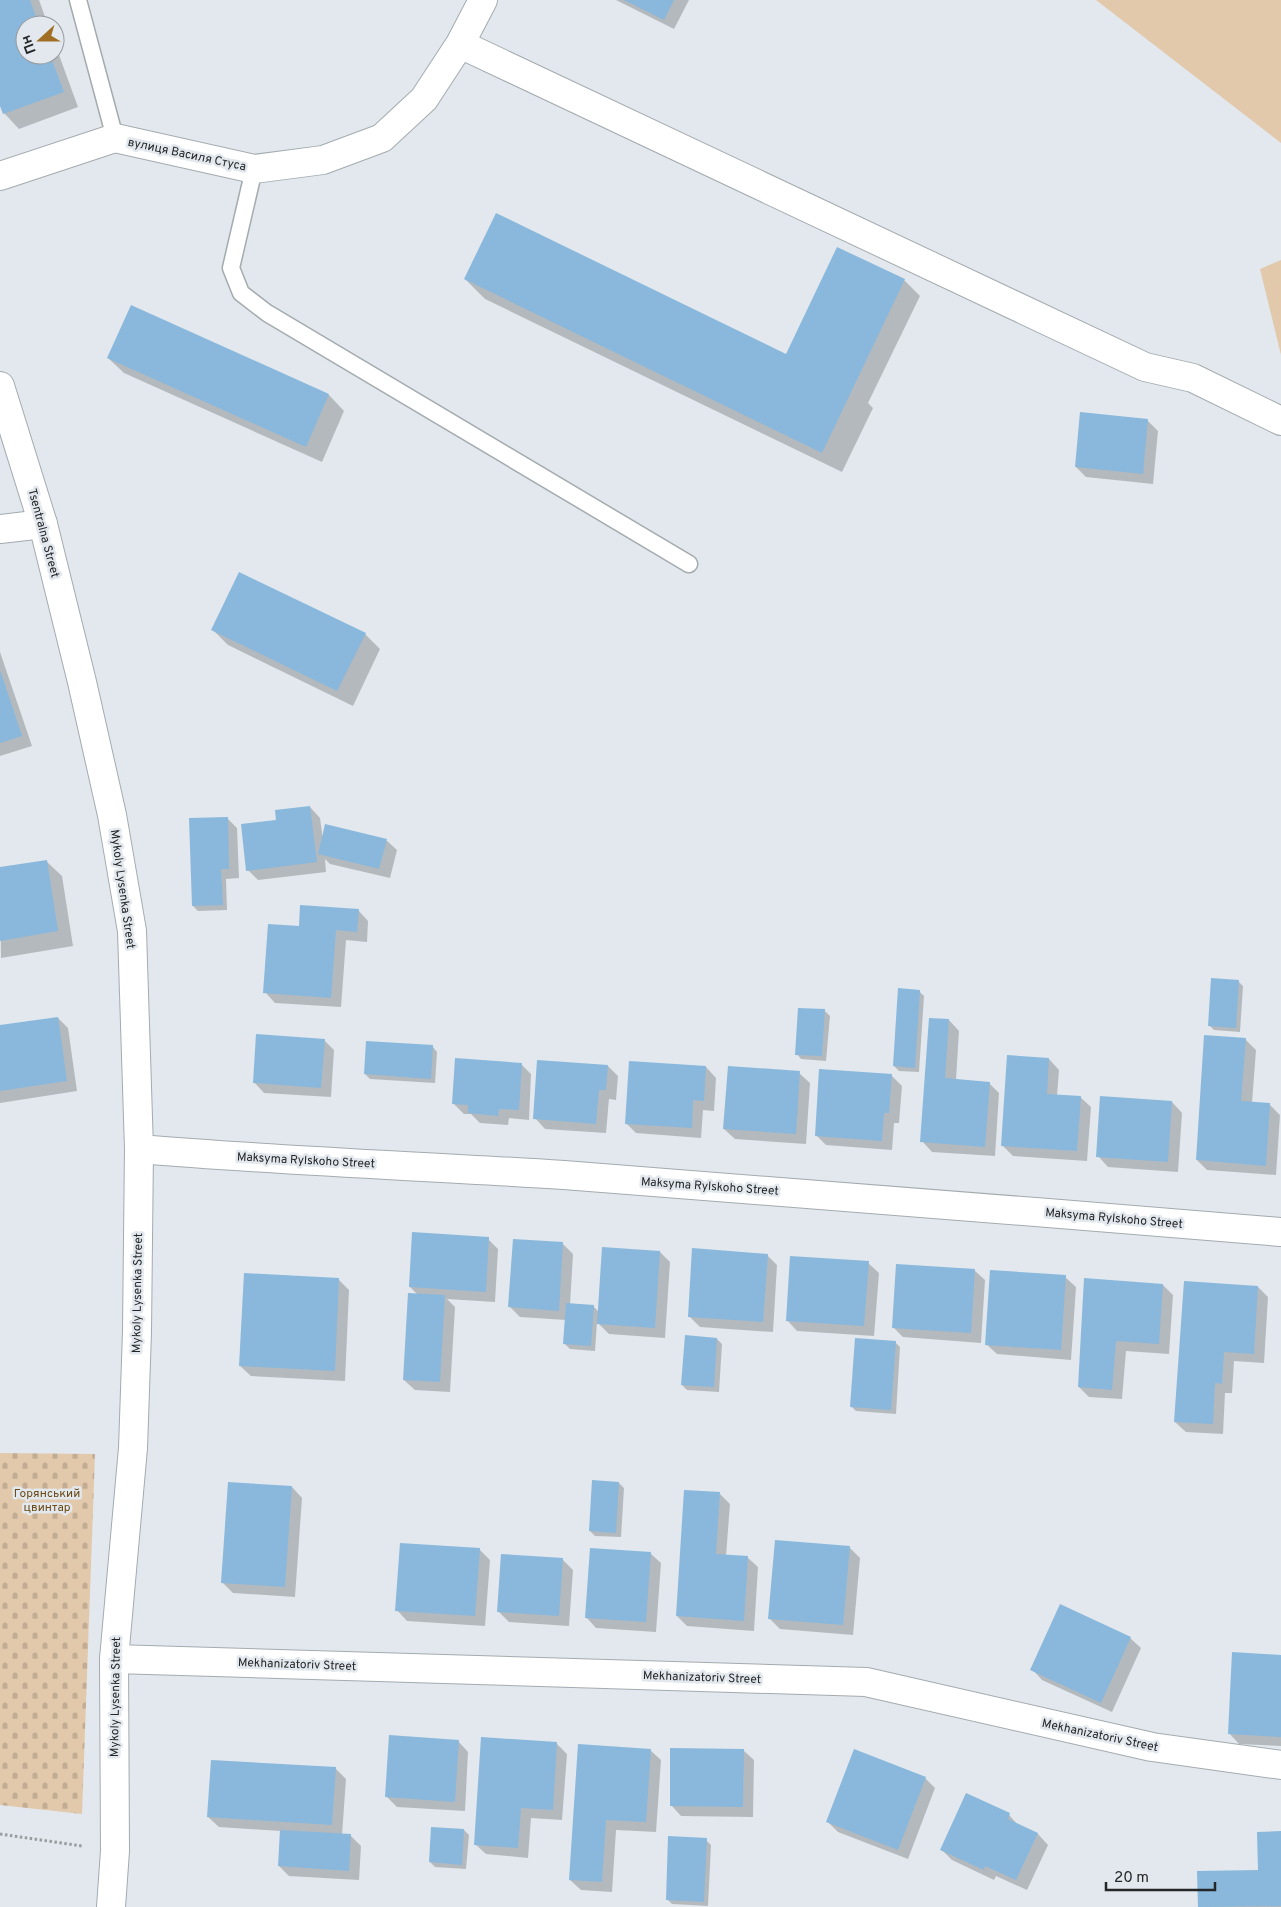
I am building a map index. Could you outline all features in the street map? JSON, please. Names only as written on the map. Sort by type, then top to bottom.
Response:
[{"type":"street","name":"вулиця Василя Стуса","points":[[0,176],[115,138],[254,169],[323,160],[382,138],[424,99],[460,44],[483,0]]},
{"type":"street","points":[[460,44],[1145,367],[1193,378],[1281,421]]},
{"type":"street","name":"Tsentralna Street","points":[[0,386],[43,524],[82,682]]},
{"type":"street","points":[[0,529],[43,524]]},
{"type":"street","name":"Mykoly Lysenka Street","points":[[82,682],[112,815],[132,931],[139,1149],[133,1448],[114,1659],[115,1851],[111,1907]]},
{"type":"street","name":"Maksyma Rylskoho Street","points":[[139,1149],[265,1160],[410,1165],[698,1184],[1281,1232]]},
{"type":"street","name":"Mekhanizatoriv Street","points":[[114,1659],[866,1682],[1152,1748],[1281,1765]]},
{"type":"lane","points":[[78,0],[115,138]]},
{"type":"lane","points":[[254,169],[231,268],[241,293],[267,313],[689,564]]},
{"type":"path","points":[[0,1834],[115,1851]]},
{"type":"green space","points":[[1096,0],[1281,0],[1281,143]]},
{"type":"green space","points":[[1281,260],[1281,355],[1260,269]]},
{"type":"green space","name":"Горянський цвинтар","points":[[0,1453],[95,1454],[82,1814],[0,1805]]},
{"type":"building","points":[[0,0],[30,0],[35,15],[15,15],[15,65],[54,65],[64,92],[3,114],[0,106]]},
{"type":"building","points":[[624,0],[674,0],[664,20]]},
{"type":"building","points":[[496,213],[786,354],[837,247],[905,279],[822,453],[464,279]]},
{"type":"building","points":[[131,305],[329,394],[306,447],[107,358]]},
{"type":"building","points":[[1080,412],[1148,419],[1143,474],[1075,467]]},
{"type":"building","points":[[239,572],[366,633],[337,691],[211,630]]},
{"type":"building","points":[[0,670],[22,736],[0,743]]},
{"type":"building","points":[[310,806],[317,862],[246,871],[241,824],[276,820],[275,810]]},
{"type":"building","points":[[228,817],[229,869],[221,869],[223,905],[192,906],[189,818]]},
{"type":"building","points":[[325,824],[387,839],[379,869],[318,854]]},
{"type":"building","points":[[47,860],[58,931],[0,941],[0,867]]},
{"type":"building","points":[[300,905],[359,909],[357,932],[336,930],[331,998],[263,993],[268,924],[299,926]]},
{"type":"building","points":[[1211,978],[1239,980],[1236,1028],[1208,1026]]},
{"type":"building","points":[[898,988],[920,990],[915,1068],[893,1066]]},
{"type":"building","points":[[798,1008],[825,1009],[822,1056],[795,1055]]},
{"type":"building","points":[[58,1017],[67,1081],[0,1091],[0,1025]]},
{"type":"building","points":[[929,1018],[949,1019],[945,1078],[990,1082],[985,1147],[920,1142]]},
{"type":"building","points":[[256,1034],[325,1039],[321,1088],[253,1083]]},
{"type":"building","points":[[1204,1035],[1246,1038],[1241,1101],[1270,1103],[1266,1166],[1196,1160]]},
{"type":"building","points":[[366,1041],[433,1045],[431,1079],[364,1074]]},
{"type":"building","points":[[1007,1055],[1049,1058],[1047,1094],[1081,1096],[1077,1151],[1001,1146]]},
{"type":"building","points":[[455,1058],[522,1063],[519,1110],[499,1109],[498,1116],[468,1113],[468,1105],[452,1104]]},
{"type":"building","points":[[537,1060],[608,1065],[606,1090],[599,1090],[596,1124],[533,1119]]},
{"type":"building","points":[[629,1061],[706,1066],[704,1101],[693,1100],[692,1128],[625,1124]]},
{"type":"building","points":[[728,1066],[800,1071],[796,1134],[723,1129]]},
{"type":"building","points":[[819,1069],[892,1074],[889,1113],[884,1113],[882,1141],[815,1136]]},
{"type":"building","points":[[1100,1096],[1172,1101],[1168,1162],[1096,1157]]},
{"type":"building","points":[[412,1232],[489,1237],[486,1292],[409,1287]]},
{"type":"building","points":[[513,1239],[563,1242],[559,1311],[508,1307]]},
{"type":"building","points":[[602,1247],[660,1251],[655,1328],[597,1324]]},
{"type":"building","points":[[692,1248],[768,1254],[763,1322],[688,1317]]},
{"type":"building","points":[[790,1256],[869,1261],[864,1326],[786,1321]]},
{"type":"building","points":[[896,1264],[975,1269],[971,1333],[892,1328]]},
{"type":"building","points":[[990,1270],[1066,1275],[1061,1350],[985,1345]]},
{"type":"building","points":[[244,1273],[339,1278],[335,1371],[239,1366]]},
{"type":"building","points":[[1084,1278],[1163,1284],[1159,1344],[1116,1341],[1112,1390],[1078,1387]]},
{"type":"building","points":[[1184,1281],[1258,1286],[1254,1354],[1224,1352],[1222,1384],[1215,1383],[1213,1424],[1174,1422]]},
{"type":"building","points":[[408,1293],[445,1295],[440,1382],[403,1380]]},
{"type":"building","points":[[566,1303],[594,1305],[591,1346],[563,1344]]},
{"type":"building","points":[[685,1335],[717,1338],[714,1387],[681,1385]]},
{"type":"building","points":[[855,1338],[896,1341],[891,1410],[850,1407]]},
{"type":"building","points":[[592,1480],[619,1482],[616,1533],[589,1531]]},
{"type":"building","points":[[228,1482],[292,1486],[285,1587],[221,1583]]},
{"type":"building","points":[[684,1490],[720,1492],[716,1554],[748,1556],[744,1621],[676,1616]]},
{"type":"building","points":[[775,1540],[850,1546],[843,1625],[768,1619]]},
{"type":"building","points":[[400,1543],[480,1548],[475,1616],[395,1611]]},
{"type":"building","points":[[590,1548],[651,1552],[646,1622],[585,1618]]},
{"type":"building","points":[[501,1554],[563,1558],[559,1616],[497,1612]]},
{"type":"building","points":[[1060,1604],[1131,1637],[1101,1703],[1030,1670]]},
{"type":"building","points":[[1232,1652],[1281,1655],[1281,1737],[1228,1734]]},
{"type":"building","points":[[389,1735],[459,1740],[455,1802],[385,1797]]},
{"type":"building","points":[[481,1737],[557,1742],[553,1810],[521,1808],[518,1848],[474,1845]]},
{"type":"building","points":[[578,1744],[651,1749],[646,1822],[606,1820],[602,1882],[569,1880]]},
{"type":"building","points":[[670,1748],[744,1749],[743,1807],[670,1806]]},
{"type":"building","points":[[854,1749],[926,1777],[898,1850],[826,1822]]},
{"type":"building","points":[[211,1760],[336,1767],[332,1825],[207,1817]]},
{"type":"building","points":[[966,1793],[1010,1813],[1008,1819],[1038,1833],[1016,1880],[985,1866],[984,1870],[940,1850]]},
{"type":"building","points":[[431,1827],[464,1829],[462,1865],[429,1862]]},
{"type":"building","points":[[280,1830],[351,1834],[349,1871],[278,1866]]},
{"type":"building","points":[[1281,1831],[1281,1906],[1198,1907],[1197,1871],[1258,1870],[1257,1832]]},
{"type":"building","points":[[668,1836],[707,1838],[704,1902],[666,1900]]}]
